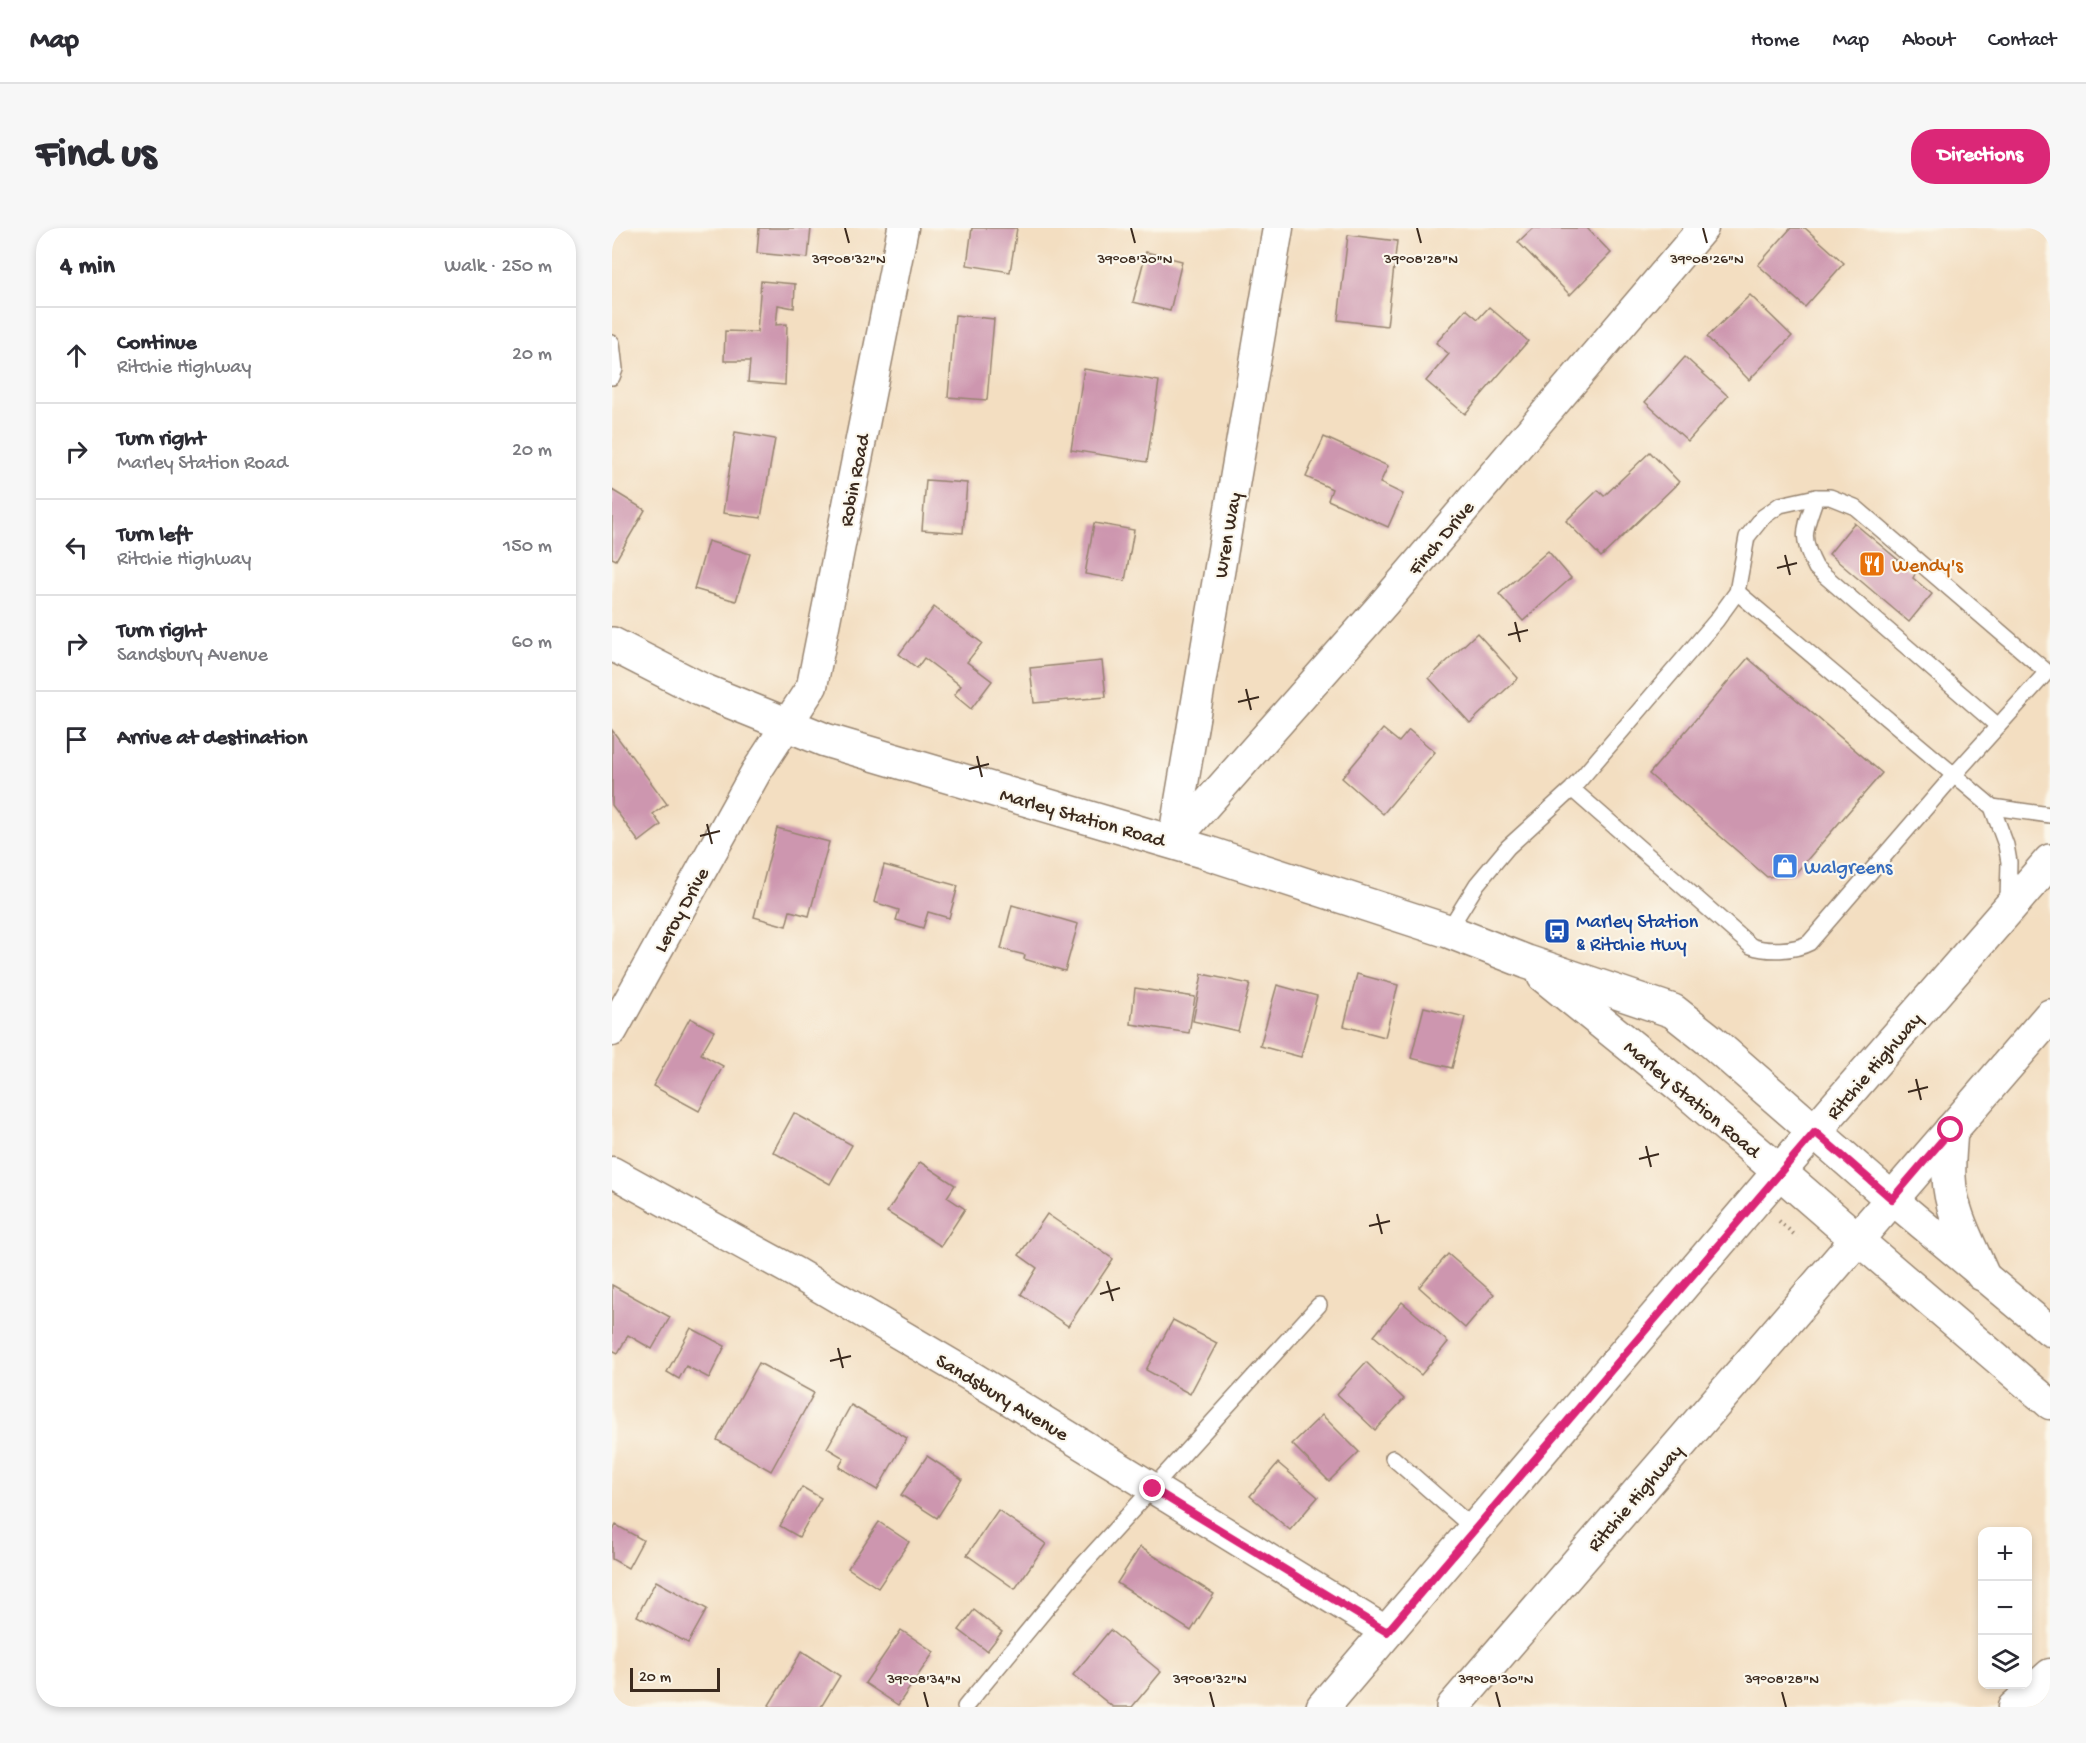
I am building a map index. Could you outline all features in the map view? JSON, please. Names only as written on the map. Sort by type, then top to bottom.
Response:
[{"type":"main road","name":"Marley Station Road","points":[[612,644],[702,690],[786,725],[865,752],[1173,842],[1448,931],[1527,962],[1673,1011],[1711,1041],[1892,1199]]},
{"type":"main road","name":"Ritchie Highway","points":[[1323,1707],[1779,1172],[2050,861]]},
{"type":"main road","name":"Marley Station Road","points":[[1527,962],[1625,1040],[1857,1239]]},
{"type":"main road","name":"Ritchie Highway","points":[[1453,1707],[2050,1016]]},
{"type":"main road","points":[[1951,1130],[1949,1178],[1953,1199],[1982,1274]]},
{"type":"street","name":"Robin Road","points":[[786,725],[812,686],[903,228]]},
{"type":"street","name":"Wren Way","points":[[1173,842],[1278,228]]},
{"type":"street","name":"Finch Drive","points":[[1173,842],[1393,593],[1703,228]]},
{"type":"street","name":"Leroy Drive","points":[[612,1031],[756,772],[786,725]]},
{"type":"street","name":"Sandsbury Avenue","points":[[612,1172],[796,1273],[969,1375],[1387,1632]]},
{"type":"street","points":[[1892,1199],[2050,1331]]},
{"type":"street","points":[[1857,1239],[2050,1404]]},
{"type":"street","points":[[2013,1707],[2050,1674]]},
{"type":"lane","points":[[612,343],[615,369],[612,377]]},
{"type":"lane","points":[[1816,497],[1804,532],[1807,551],[1816,568],[1998,726]]},
{"type":"lane","points":[[1448,931],[1477,884],[1508,846],[1572,789],[1716,621],[1737,592],[1747,537],[1763,517],[1780,506],[1816,497],[1830,497],[1854,507],[2048,672],[1954,775],[1809,944],[1801,948],[1760,949],[1751,946],[1572,789]]},
{"type":"lane","points":[[1737,592],[1992,807],[2006,845],[2009,862],[2008,910]]},
{"type":"lane","points":[[1992,807],[2050,815]]},
{"type":"lane","points":[[966,1707],[1079,1569],[1319,1305]]},
{"type":"lane","points":[[1393,1458],[1474,1529]]},
{"type":"path","points":[[1778,1221],[1797,1237]]},
{"type":"building","points":[[759,228],[811,228],[808,258],[757,253]]},
{"type":"building","points":[[972,228],[1017,228],[1010,272],[967,265]]},
{"type":"building","points":[[1533,228],[1587,228],[1611,253],[1570,295],[1518,242]]},
{"type":"building","points":[[1791,228],[1805,228],[1844,263],[1805,307],[1758,265]]},
{"type":"building","points":[[1348,235],[1397,241],[1387,326],[1338,320]]},
{"type":"building","points":[[1146,252],[1182,261],[1170,311],[1133,302]]},
{"type":"building","points":[[761,281],[795,284],[794,308],[778,305],[776,325],[787,324],[785,385],[748,382],[750,361],[724,361],[725,331],[757,332]]},
{"type":"building","points":[[1750,295],[1792,336],[1749,380],[1707,337]]},
{"type":"building","points":[[1489,307],[1528,341],[1465,414],[1426,381],[1449,354],[1436,343],[1466,309],[1478,319]]},
{"type":"building","points":[[955,315],[994,319],[987,400],[948,397]]},
{"type":"building","points":[[1685,357],[1728,396],[1688,441],[1645,402]]},
{"type":"building","points":[[1084,369],[1159,381],[1147,462],[1071,450]]},
{"type":"building","points":[[735,432],[775,439],[761,518],[723,513]]},
{"type":"building","points":[[1324,437],[1388,466],[1380,483],[1403,494],[1388,527],[1328,500],[1332,489],[1306,477]]},
{"type":"building","points":[[1650,452],[1679,482],[1601,557],[1566,521],[1598,490],[1604,496]]},
{"type":"building","points":[[926,480],[967,483],[963,533],[922,530]]},
{"type":"building","points":[[612,490],[645,510],[616,560],[612,558]]},
{"type":"building","points":[[1094,523],[1134,530],[1125,581],[1085,574]]},
{"type":"building","name":"Wendy's","points":[[1854,523],[1915,574],[1913,578],[1932,594],[1909,622],[1829,554]]},
{"type":"building","points":[[708,541],[750,554],[736,601],[694,589]]},
{"type":"building","points":[[1548,551],[1571,578],[1523,621],[1499,594]]},
{"type":"building","points":[[934,607],[982,643],[967,662],[992,681],[971,709],[954,695],[961,686],[924,658],[917,668],[899,654]]},
{"type":"building","points":[[1477,633],[1518,678],[1470,723],[1429,678]]},
{"type":"building","points":[[1748,658],[1882,773],[1795,874],[1767,877],[1649,774]]},
{"type":"building","points":[[1102,661],[1106,697],[1034,703],[1030,668]]},
{"type":"building","points":[[1383,729],[1399,742],[1409,730],[1435,752],[1383,814],[1342,778]]},
{"type":"building","points":[[612,730],[667,804],[653,814],[661,825],[639,842],[612,805]]},
{"type":"building","points":[[777,828],[829,842],[809,916],[790,911],[786,926],[754,917]]},
{"type":"building","points":[[884,865],[958,886],[949,918],[928,912],[923,928],[896,920],[899,910],[874,902]]},
{"type":"building","points":[[1012,905],[1078,924],[1065,971],[1024,959],[1025,955],[1001,949]]},
{"type":"building","points":[[1202,974],[1250,984],[1238,1031],[1193,1021]]},
{"type":"building","points":[[1357,974],[1398,985],[1385,1037],[1344,1026]]},
{"type":"building","points":[[1277,985],[1317,996],[1301,1057],[1260,1046]]},
{"type":"building","points":[[1135,988],[1195,997],[1189,1033],[1131,1024]]},
{"type":"building","points":[[1424,1007],[1465,1017],[1452,1068],[1411,1058]]},
{"type":"building","points":[[690,1018],[714,1031],[701,1054],[723,1066],[699,1111],[653,1086]]},
{"type":"building","points":[[794,1113],[852,1145],[830,1184],[773,1152]]},
{"type":"building","points":[[920,1162],[955,1185],[947,1197],[965,1209],[941,1246],[887,1212]]},
{"type":"building","points":[[1047,1214],[1113,1259],[1068,1326],[1021,1294],[1037,1268],[1019,1255]]},
{"type":"building","points":[[1448,1254],[1494,1294],[1465,1328],[1419,1287]]},
{"type":"building","points":[[612,1285],[670,1317],[652,1349],[628,1335],[618,1353],[612,1350]]},
{"type":"building","points":[[1402,1302],[1448,1342],[1421,1375],[1374,1336]]},
{"type":"building","points":[[1173,1320],[1217,1343],[1190,1394],[1146,1370]]},
{"type":"building","points":[[691,1328],[725,1346],[709,1378],[686,1366],[679,1379],[667,1372]]},
{"type":"building","points":[[1366,1362],[1404,1399],[1375,1430],[1337,1394]]},
{"type":"building","points":[[759,1363],[814,1393],[771,1471],[717,1440]]},
{"type":"building","points":[[851,1405],[907,1438],[877,1490],[839,1467],[844,1458],[827,1448]]},
{"type":"building","points":[[1322,1415],[1359,1452],[1329,1481],[1292,1444]]},
{"type":"building","points":[[927,1456],[962,1479],[937,1518],[901,1495]]},
{"type":"building","points":[[1278,1463],[1318,1497],[1290,1530],[1250,1496]]},
{"type":"building","points":[[802,1487],[821,1498],[799,1537],[780,1526]]},
{"type":"building","points":[[998,1510],[1046,1544],[1015,1589],[967,1555]]},
{"type":"building","points":[[879,1522],[909,1542],[878,1588],[848,1568]]},
{"type":"building","points":[[616,1525],[643,1540],[628,1568],[612,1559],[612,1533]]},
{"type":"building","points":[[1140,1547],[1214,1594],[1191,1631],[1117,1583]]},
{"type":"building","points":[[656,1581],[707,1609],[688,1643],[637,1616]]},
{"type":"building","points":[[974,1610],[1002,1632],[987,1651],[959,1630]]},
{"type":"building","points":[[901,1630],[934,1652],[898,1705],[865,1683]]},
{"type":"building","points":[[1110,1630],[1161,1672],[1132,1707],[1113,1707],[1073,1675]]},
{"type":"building","points":[[802,1651],[840,1676],[821,1707],[772,1707],[769,1705]]},
{"type":"place","name":"Wendy's","points":[[1872,564]]},
{"type":"place","name":"Walgreens","points":[[1785,866]]},
{"type":"place","name":"Marley Station & Ritchie Hwy","points":[[1557,931]]},
{"type":"route","points":[[1153,1489],[1387,1632],[1815,1132],[1892,1199],[1951,1130]]}]
